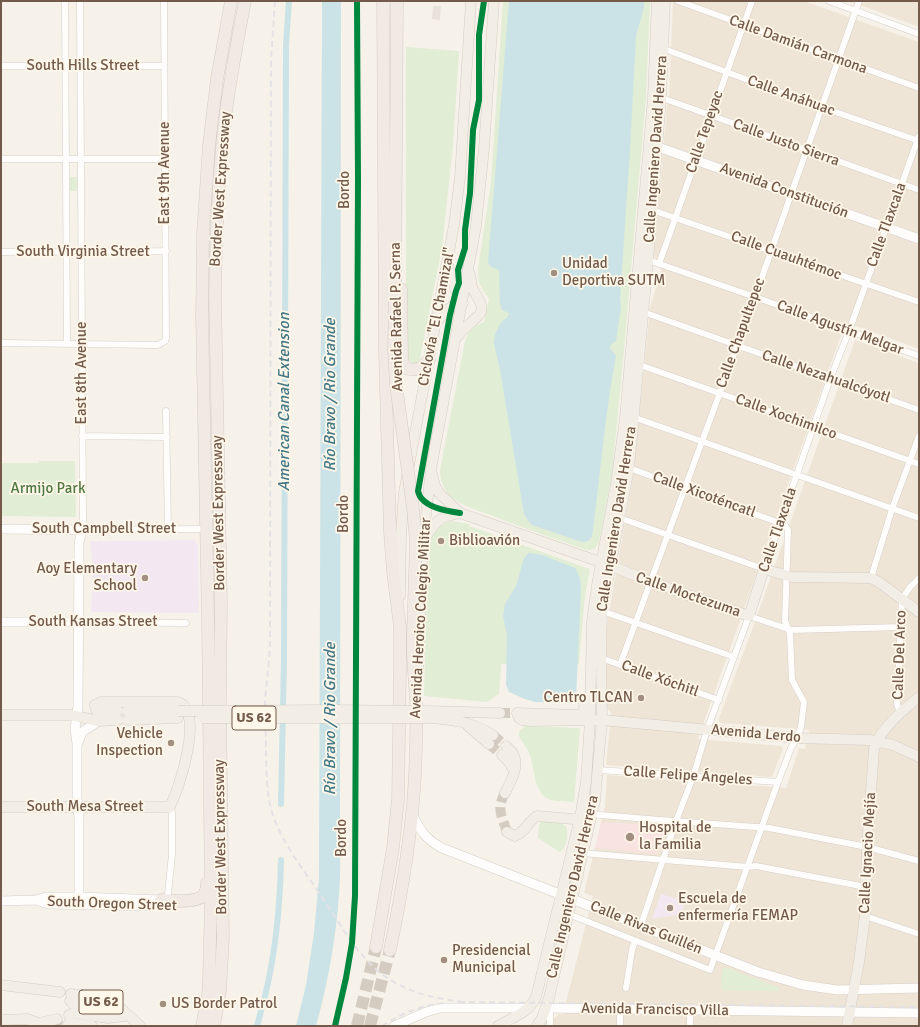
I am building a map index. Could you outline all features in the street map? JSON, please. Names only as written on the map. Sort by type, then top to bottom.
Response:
[{"type":"highway","points":[[161,900],[195,900],[205,894],[207,887],[206,761],[210,726],[202,317],[204,204],[208,145],[231,1]]},
{"type":"highway","name":"Border West Expressway","points":[[214,1026],[220,991],[223,938],[220,702],[221,603],[215,296],[216,252],[218,201],[226,113],[245,1]]},
{"type":"highway","name":"Avenida Rafael P. Serna","points":[[383,1],[385,353],[390,532],[393,572],[400,627]]},
{"type":"highway","name":"Avenida Rafael P. Serna","points":[[397,1],[394,348],[396,385],[414,508],[416,542],[412,657],[416,703]]},
{"type":"highway","points":[[396,190],[401,216],[402,360],[405,367],[413,370],[421,368],[429,360]]},
{"type":"highway","name":"Avenida Heroico Colegio Militar","points":[[376,947],[393,848],[398,799],[400,627]]},
{"type":"highway","name":"Avenida Heroico Colegio Militar","points":[[390,950],[404,880],[412,813],[415,774],[416,703]]},
{"type":"highway","name":"Border West Expressway","points":[[203,1021],[208,996],[211,960],[210,726]]},
{"type":"highway","points":[[188,906],[202,908],[207,918],[206,978],[203,1021]]},
{"type":"main road","name":"Avenida Heroico Colegio Militar","points":[[400,627],[401,534],[404,492],[454,225],[460,177],[472,1]]},
{"type":"main road","name":"Avenida Heroico Colegio Militar","points":[[416,703],[420,661],[423,542],[430,468],[469,270],[481,186],[494,1]]},
{"type":"main road","name":"Calle Ingeniero David Herrera","points":[[657,1],[657,98]]},
{"type":"main road","name":"Calle Ingeniero David Herrera","points":[[528,1008],[536,997],[580,815],[586,782],[592,671],[591,637],[594,604],[620,518],[629,468],[633,417],[634,363],[657,98],[664,50],[665,1]]},
{"type":"main road","name":"Calle Ingeniero David Herrera","points":[[537,1026],[548,1004],[582,853],[592,816],[598,770],[602,720],[601,658],[605,564],[634,363],[643,312],[652,210],[653,146]]},
{"type":"main road","points":[[436,321],[452,306],[463,303],[456,291],[448,263]]},
{"type":"main road","points":[[456,339],[463,329],[478,317],[482,310],[482,304],[472,286],[469,270]]},
{"type":"main road","name":"Calle Moctezuma","points":[[430,468],[435,486],[444,499],[460,513],[749,616]]},
{"type":"main road","points":[[423,542],[431,528],[439,520],[450,515],[460,513]]},
{"type":"main road","points":[[764,569],[786,576],[871,578],[879,582],[919,612]]},
{"type":"main road","name":"Calle Tlaxcala","points":[[749,616],[764,569]]},
{"type":"main road","name":"Avenida Lerdo","points":[[591,637],[588,645],[583,713],[576,715],[517,713],[519,718],[522,720],[602,720],[797,738],[877,741],[900,748],[919,757]]},
{"type":"main road","points":[[592,671],[596,661],[601,658]]},
{"type":"main road","name":"Calle Ignacio Mejía","points":[[847,1026],[865,916],[867,847],[874,749],[877,741],[900,713],[919,697]]},
{"type":"main road","points":[[122,715],[98,711],[96,710],[95,705],[101,702],[178,702],[185,705],[190,721],[189,744],[176,797],[170,808]]},
{"type":"main road","points":[[427,715],[500,713]]},
{"type":"main road","name":"US 62","points":[[1,715],[70,715],[99,720],[122,715],[178,714],[427,715]]},
{"type":"main road","points":[[427,715],[463,722],[483,728],[491,740]]},
{"type":"main road","points":[[504,751],[514,754],[515,761],[514,771],[505,793]]},
{"type":"main road","name":"South Mesa Street","points":[[1,807],[170,808]]},
{"type":"main road","points":[[507,832],[515,836],[520,834],[529,822],[537,816],[592,816]]},
{"type":"main road","points":[[1,985],[58,993]]},
{"type":"main road","name":"US 62","points":[[71,997],[109,1000],[140,1026]]},
{"type":"main road","name":"Avenida Francisco Villa","points":[[528,1008],[548,1004]]},
{"type":"main road","points":[[498,1026],[521,1014],[528,1008]]},
{"type":"main road","points":[[69,1019],[73,1013],[108,1018],[128,1016]]},
{"type":"main road","points":[[1,1020],[27,1019],[49,1024]]},
{"type":"main road","name":"US 62","points":[[69,1019],[92,1026]]},
{"type":"main road","name":"US 62","points":[[69,1019],[109,1024],[110,1026]]},
{"type":"street","name":"East 8th Avenue","points":[[65,1],[67,343]]},
{"type":"street","name":"East 8th Avenue","points":[[79,901],[77,744],[75,729],[79,692],[79,544],[82,530],[80,1]]},
{"type":"street","name":"East 9th Avenue","points":[[82,343],[158,345],[162,344],[166,338],[164,1]]},
{"type":"street","name":"Calle Damián Carmona","points":[[678,1],[919,88]]},
{"type":"street","name":"Calle Tepeyac","points":[[659,264],[752,1]]},
{"type":"street","points":[[829,1],[919,34]]},
{"type":"street","name":"Calle Chapultepec","points":[[620,665],[720,393],[859,1]]},
{"type":"street","name":"Calle Anáhuac","points":[[664,50],[821,107],[918,139]]},
{"type":"street","name":"South Hills Street","points":[[1,66],[164,66]]},
{"type":"street","name":"Calle Justo Sierra","points":[[657,98],[919,190]]},
{"type":"street","name":"Calle Tlaxcala","points":[[764,569],[830,379],[866,285],[918,139]]},
{"type":"street","name":"Avenida Constitución","points":[[653,146],[919,239]]},
{"type":"street","points":[[1,159],[165,158]]},
{"type":"street","name":"Calle Cuauhtémoc","points":[[652,210],[919,302]]},
{"type":"street","name":"South Virginia Street","points":[[1,252],[166,251]]},
{"type":"street","name":"Calle Agustín Melgar","points":[[648,260],[919,356]]},
{"type":"street","name":"Calle Nezahualcóyotl","points":[[643,312],[919,410]]},
{"type":"street","points":[[1,343],[82,343]]},
{"type":"street","name":"Calle Xochimilco","points":[[634,363],[919,464]]},
{"type":"street","points":[[166,411],[168,530]]},
{"type":"street","points":[[633,417],[919,518]]},
{"type":"street","points":[[82,436],[166,437]]},
{"type":"street","points":[[871,578],[892,509],[919,436]]},
{"type":"street","name":"Calle Xicoténcatl","points":[[629,468],[780,522]]},
{"type":"street","points":[[620,518],[764,569]]},
{"type":"street","points":[[716,956],[778,782],[801,727],[804,702],[792,680],[790,633],[785,622],[788,530],[785,525],[780,522]]},
{"type":"street","name":"South Campbell Street","points":[[1,529],[206,529]]},
{"type":"street","name":"Calle Del Arco","points":[[900,713],[897,704],[902,599],[910,587],[919,578]]},
{"type":"street","points":[[602,610],[734,657]]},
{"type":"street","name":"Calle Tlaxcala","points":[[641,925],[676,822],[694,777],[707,730],[749,616]]},
{"type":"street","name":"Calle Moctezuma","points":[[749,616],[794,630],[901,627]]},
{"type":"street","name":"South Kansas Street","points":[[1,622],[186,623]]},
{"type":"street","name":"Calle Xóchitl","points":[[601,658],[718,700]]},
{"type":"street","points":[[77,744],[82,732],[99,720]]},
{"type":"street","name":"Calle Felipe Ángeles","points":[[598,770],[778,782]]},
{"type":"street","points":[[161,900],[168,894],[170,879],[172,812],[170,808]]},
{"type":"street","name":"Calle Rivas Guillén","points":[[412,813],[420,830],[430,842],[561,895],[572,898],[758,972],[798,983],[842,990],[854,989]]},
{"type":"street","points":[[592,816],[762,827],[867,847],[919,860]]},
{"type":"street","points":[[582,853],[748,867],[756,866],[866,887]]},
{"type":"street","name":"South Oregon Street","points":[[1,901],[36,900],[46,897],[79,901],[188,906]]},
{"type":"street","name":"South Oregon Street","points":[[79,901],[161,900]]},
{"type":"street","name":"Calle Rivas Guillén","points":[[558,910],[710,970],[716,956]]},
{"type":"street","points":[[865,916],[919,934]]},
{"type":"street","points":[[626,988],[632,950],[635,941]]},
{"type":"street","points":[[854,989],[919,988]]},
{"type":"street","points":[[548,1004],[550,1026]]},
{"type":"street","name":"Avenida Francisco Villa","points":[[548,1004],[620,1009],[919,1013]]},
{"type":"street","name":"Avenida Francisco Villa","points":[[394,1026],[426,1012],[440,1008],[528,1008]]},
{"type":"street","points":[[620,1009],[620,1026]]},
{"type":"street","points":[[690,1010],[690,1026]]},
{"type":"shaded area","points":[[673,1],[804,1],[919,42],[919,349],[859,327],[845,324],[698,739],[782,746],[783,749],[772,777],[606,765],[611,713],[607,708],[604,664],[608,618],[633,477],[650,308],[661,270],[654,254],[669,96]]},
{"type":"shaded area","points":[[847,1],[919,1],[919,27],[868,8]]},
{"type":"shaded area","points":[[433,6],[441,6],[440,20],[432,19]]},
{"type":"shaded area","points":[[855,340],[919,363],[919,1026],[546,1026],[559,1014],[563,1014],[593,896],[584,893],[605,806],[607,775],[786,788],[799,748],[805,749],[809,730],[721,723],[719,718]]},
{"type":"shaded area","name":"Aoy Elementary School","points":[[195,540],[195,543],[198,544],[199,613],[91,612],[93,567],[90,541]]},
{"type":"shaded area","name":"Hospital de la Familia","points":[[601,822],[667,826],[657,854],[595,848]]},
{"type":"shaded area","name":"Escuela de enfermería FEMAP","points":[[661,894],[685,901],[682,914],[652,919]]},
{"type":"green space","name":"Unidad Deportiva SUTM","points":[[503,1],[650,1],[646,97],[612,474],[599,542],[596,547],[591,550],[563,542],[467,507],[448,494],[441,479],[440,470],[465,341],[472,329],[484,322],[489,299],[479,283],[478,269],[491,182]]},
{"type":"green space","points":[[406,47],[459,51],[453,145],[442,248],[420,359],[417,363],[408,361],[406,356]]},
{"type":"green space","points":[[70,177],[77,177],[77,191],[70,191]]},
{"type":"green space","name":"Armijo Park","points":[[39,461],[75,461],[76,517],[2,516],[1,463],[39,463]]},
{"type":"green space","points":[[452,521],[469,524],[469,526],[590,569],[585,595],[579,664],[501,664],[499,694],[487,702],[424,696],[427,583],[430,544],[432,536],[440,526]]},
{"type":"green space","points":[[525,726],[580,728],[574,802],[552,800],[546,798],[542,794],[535,778],[530,755],[519,736],[520,731]]},
{"type":"green space","points":[[542,821],[559,822],[566,826],[567,840],[560,852],[538,838],[539,825]]},
{"type":"green space","points":[[725,967],[779,988],[779,991],[721,989],[722,970]]},
{"type":"water","name":"Río Bravo / Rio Grande","points":[[322,1],[341,1],[340,878],[334,944],[328,977],[316,1026],[296,1026],[306,985],[314,933],[319,878]]},
{"type":"water","name":"Unidad Deportiva SUTM","points":[[509,1],[644,1],[644,7],[636,36],[620,298],[621,307],[616,341],[611,344],[610,349],[616,355],[592,537],[588,541],[582,542],[532,525],[524,514],[500,370],[494,343],[495,334],[499,326],[502,321],[507,318],[509,313],[502,310],[500,304],[499,270],[491,267],[488,263]]},
{"type":"water","points":[[529,553],[542,555],[575,568],[580,578],[581,588],[576,699],[570,703],[535,702],[509,692],[506,685],[507,635],[503,616],[505,604],[516,586],[524,558]]},
{"type":"waterway","name":"American Canal Extension","points":[[281,804],[284,660],[286,45],[289,1]]},
{"type":"waterway","points":[[257,1026],[269,979],[275,945],[280,894],[281,860]]},
{"type":"tunnel","points":[[500,713],[517,713]]},
{"type":"tunnel","points":[[493,735],[506,746]]},
{"type":"tunnel","points":[[489,744],[502,755]]},
{"type":"tunnel","points":[[505,793],[502,798],[500,808],[507,832]]},
{"type":"tunnel","points":[[357,1026],[376,947]]},
{"type":"tunnel","points":[[370,1026],[390,950]]},
{"type":"tunnel","points":[[56,1025],[62,1026]]},
{"type":"railway","points":[[275,1],[271,60],[270,636],[265,700],[266,768],[269,800],[277,827],[298,863],[352,942],[369,962],[389,979],[416,992],[464,1002]]},
{"type":"railway","points":[[459,1002],[919,1007]]},
{"type":"railway","points":[[382,1026],[412,1010],[445,1003]]},
{"type":"cycle path","name":"Bordo","points":[[335,1026],[352,943],[355,896],[358,180],[357,1]]},
{"type":"cycle path","name":"Ciclovía \"El Chamizal\"","points":[[460,513],[441,509],[429,504],[424,501],[418,491],[450,315],[459,283],[458,270],[465,248],[465,230],[470,193],[473,130],[479,100],[479,35],[484,1]]},
{"type":"place","name":"Unidad Deportiva SUTM","points":[[554,273]]},
{"type":"place","name":"Biblioavión","points":[[441,541]]},
{"type":"place","name":"Aoy Elementary School","points":[[145,578]]},
{"type":"place","name":"Centro TLCAN","points":[[641,698]]},
{"type":"place","name":"Vehicle Inspection","points":[[171,743]]},
{"type":"place","name":"Hospital de la Familia","points":[[630,837]]},
{"type":"place","name":"Escuela de enfermería FEMAP","points":[[670,908]]},
{"type":"place","name":"Presidencial Municipal","points":[[444,960]]},
{"type":"place","name":"US Border Patrol","points":[[163,1004]]}]
